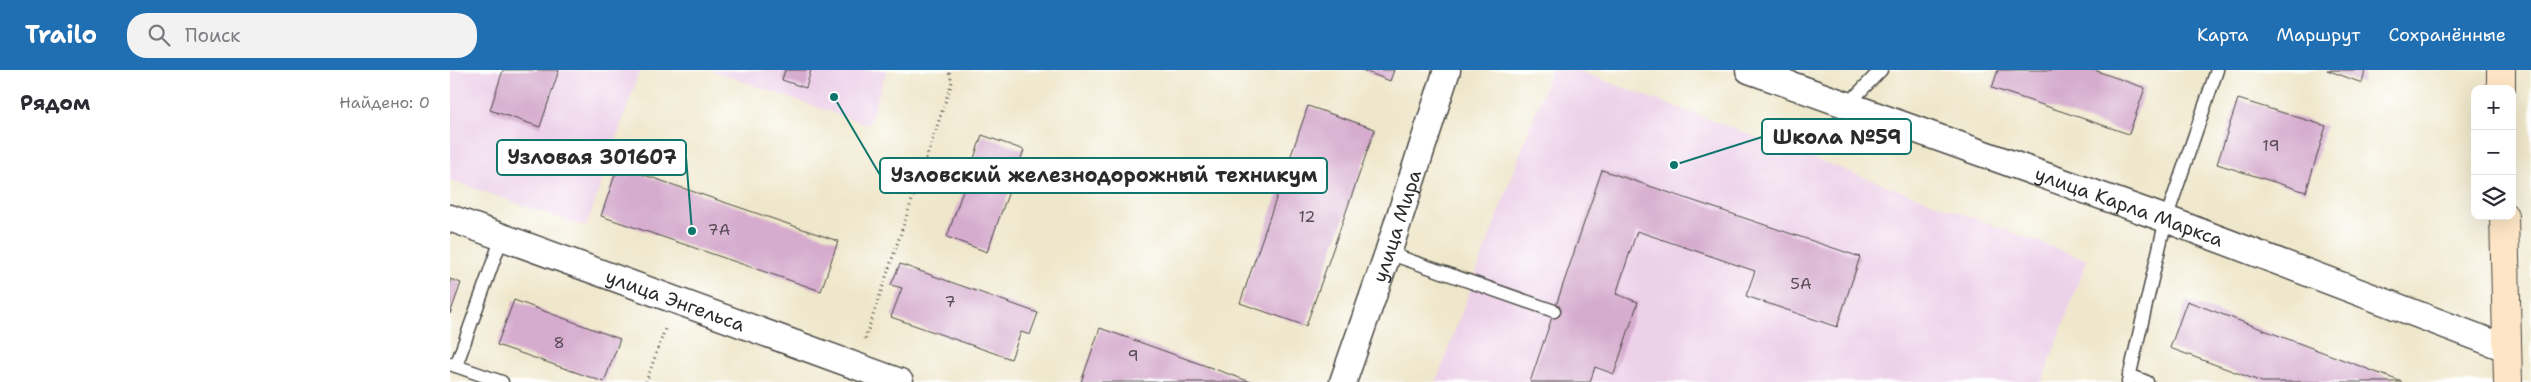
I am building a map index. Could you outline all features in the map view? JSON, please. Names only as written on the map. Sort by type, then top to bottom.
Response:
[{"type":"main road","points":[[2501,70],[2501,85]]},
{"type":"main road","points":[[2504,220],[2508,382]]},
{"type":"street","name":"улица Мира","points":[[1343,382],[1388,253],[1447,70]]},
{"type":"street","name":"улица Карла Маркса","points":[[1749,70],[2166,218],[2506,348]]},
{"type":"street","name":"улица Энгельса","points":[[450,218],[900,382]]},
{"type":"lane","points":[[1847,105],[1881,70]]},
{"type":"lane","points":[[2147,382],[2128,379],[2166,218],[2217,70]]},
{"type":"lane","points":[[502,237],[453,365],[502,382]]},
{"type":"lane","points":[[1388,253],[1554,311]]},
{"type":"path","points":[[856,366],[952,82],[949,70]]},
{"type":"path","points":[[646,382],[675,300]]},
{"type":"shaded area","points":[[450,70],[640,70],[586,227],[450,180]]},
{"type":"shaded area","points":[[710,70],[887,70],[868,125]]},
{"type":"shaded area","points":[[1551,70],[1576,70],[2087,260],[2042,382],[1436,382]]},
{"type":"building","points":[[503,70],[559,70],[540,127],[490,110]]},
{"type":"building","points":[[785,70],[811,70],[806,88],[782,80]]},
{"type":"building","points":[[1362,70],[1394,70],[1390,81]]},
{"type":"building","points":[[1998,70],[2094,70],[2145,88],[2129,134],[1992,88]]},
{"type":"building","points":[[2327,70],[2365,70],[2362,83]]},
{"type":"building","points":[[2238,99],[2326,126],[2306,192],[2217,164]]},
{"type":"building","points":[[1308,106],[1375,129],[1306,326],[1240,303]]},
{"type":"building","points":[[982,135],[1024,150],[987,252],[947,237]]},
{"type":"building","points":[[618,166],[838,241],[821,291],[601,216]]},
{"type":"building","points":[[1602,170],[1860,257],[1837,327],[1746,296],[1755,271],[1637,231],[1616,294],[1638,302],[1614,374],[1595,367],[1590,382],[1530,382]]},
{"type":"building","points":[[900,264],[1038,313],[1030,335],[1021,332],[1011,359],[891,317],[902,288],[891,285]]},
{"type":"building","points":[[450,279],[461,283],[450,314]]},
{"type":"building","points":[[514,300],[620,339],[604,382],[497,345]]},
{"type":"building","points":[[2187,301],[2402,382],[2262,382],[2170,348]]},
{"type":"building","points":[[1100,328],[1251,382],[1081,382]]},
{"type":"place","name":"Узловский железнодорожный техникум","points":[[834,97]]},
{"type":"place","name":"Школа №59","points":[[1674,165]]},
{"type":"place","name":"Узловая 301607","points":[[692,231]]}]
